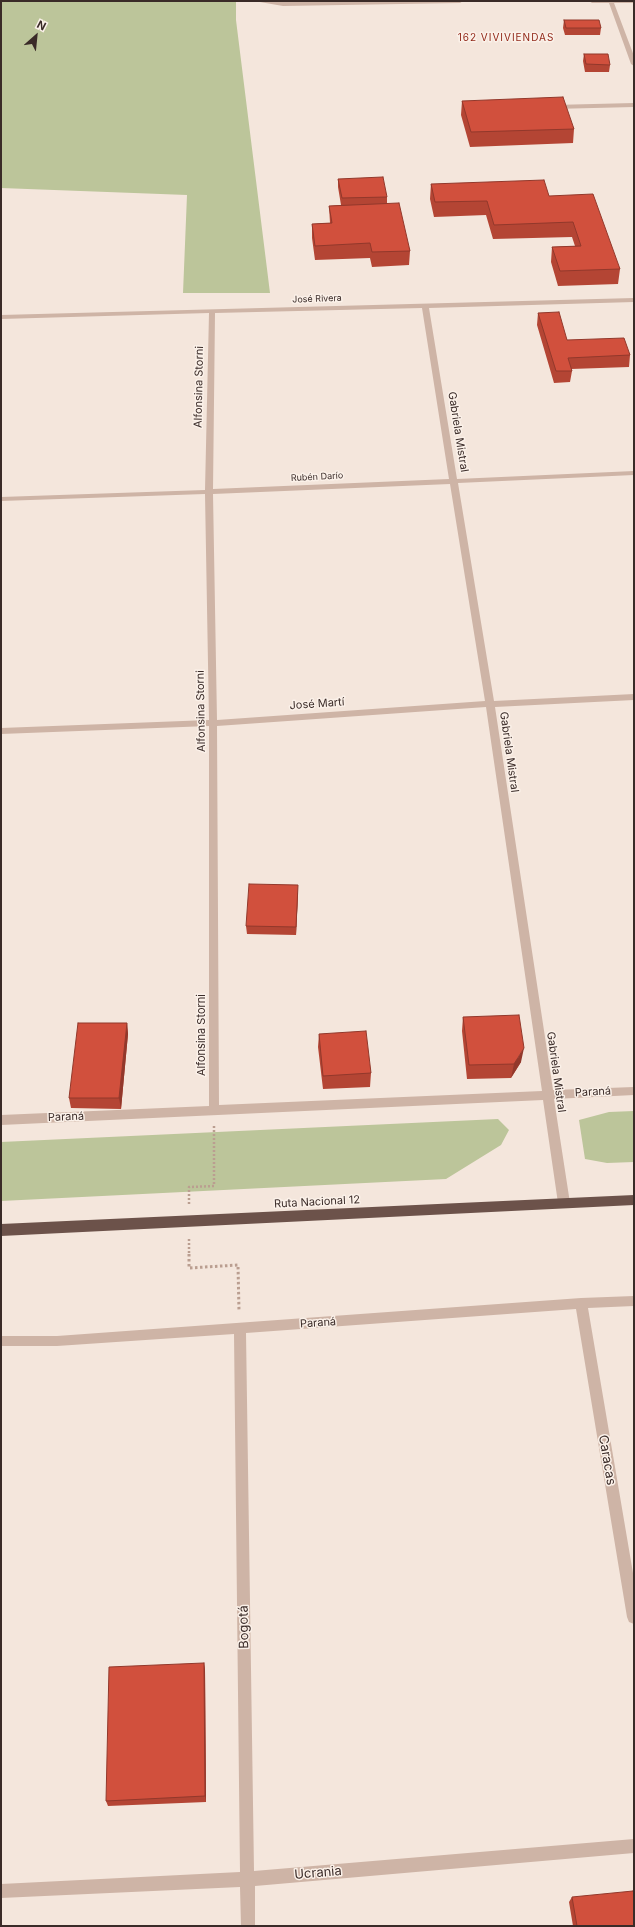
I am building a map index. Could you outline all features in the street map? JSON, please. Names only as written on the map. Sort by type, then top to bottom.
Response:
[{"type":"highway","name":"Ruta Nacional 12","points":[[1,1230],[634,1200]]},
{"type":"street","points":[[258,2],[283,4],[460,1]]},
{"type":"street","points":[[592,1],[634,1]]},
{"type":"street","points":[[611,1],[634,64]]},
{"type":"street","points":[[553,107],[634,105]]},
{"type":"street","name":"José Rivera","points":[[1,317],[634,300]]},
{"type":"street","name":"Gabriela Mistral","points":[[425,305],[490,704],[564,1203]]},
{"type":"street","name":"Alfonsina Storni","points":[[212,311],[210,492],[213,724],[214,1111]]},
{"type":"street","name":"Rubén Darío","points":[[1,499],[210,492],[634,473]]},
{"type":"street","name":"José Martí","points":[[1,731],[213,724],[490,704],[634,697]]},
{"type":"street","name":"Paraná","points":[[1,1120],[634,1090]]},
{"type":"street","name":"Paraná","points":[[1,1341],[57,1341],[240,1329],[581,1303],[634,1301]]},
{"type":"street","name":"Caracas","points":[[581,1303],[634,1617]]},
{"type":"street","name":"Bogotá","points":[[240,1329],[248,1926]]},
{"type":"street","name":"Ucrania","points":[[1,1891],[248,1879],[634,1846]]},
{"type":"path","points":[[189,1200],[189,1187],[214,1186],[214,1111]]},
{"type":"path","points":[[189,1254],[189,1268],[238,1265],[240,1329]]},
{"type":"green space","points":[[1,1],[236,1],[236,20],[270,293],[183,293],[187,195],[1,188]]},
{"type":"green space","points":[[634,1111],[634,1162],[607,1163],[585,1159],[579,1120],[609,1112]]},
{"type":"green space","points":[[498,1119],[509,1130],[501,1145],[446,1179],[1,1201],[1,1142]]},
{"type":"building","points":[[564,20],[599,20],[601,28],[566,28]]},
{"type":"building","points":[[584,54],[608,54],[610,65],[586,64]]},
{"type":"building","points":[[563,97],[574,129],[471,132],[462,101]]},
{"type":"building","points":[[383,177],[387,197],[342,198],[338,179]]},
{"type":"building","points":[[544,180],[549,196],[593,194],[620,269],[560,271],[552,247],[581,246],[573,222],[494,225],[487,201],[435,202],[431,184]]},
{"type":"building","points":[[399,203],[410,251],[372,252],[370,243],[315,246],[312,224],[332,223],[329,206]]},
{"type":"building","points":[[559,312],[567,340],[624,338],[630,355],[568,358],[572,371],[556,371],[538,313]]},
{"type":"building","points":[[249,884],[298,885],[296,927],[246,926]]},
{"type":"building","points":[[519,1015],[524,1048],[514,1064],[469,1065],[463,1017]]},
{"type":"building","points":[[78,1023],[127,1023],[119,1098],[69,1098]]},
{"type":"building","points":[[366,1031],[371,1073],[323,1076],[319,1034]]},
{"type":"building","points":[[204,1663],[205,1796],[106,1801],[109,1667]]},
{"type":"building","points":[[633,1891],[634,1926],[577,1926],[572,1897]]},
{"type":"district","name":"162 VIVIVIENDAS","points":[[506,38]]}]
